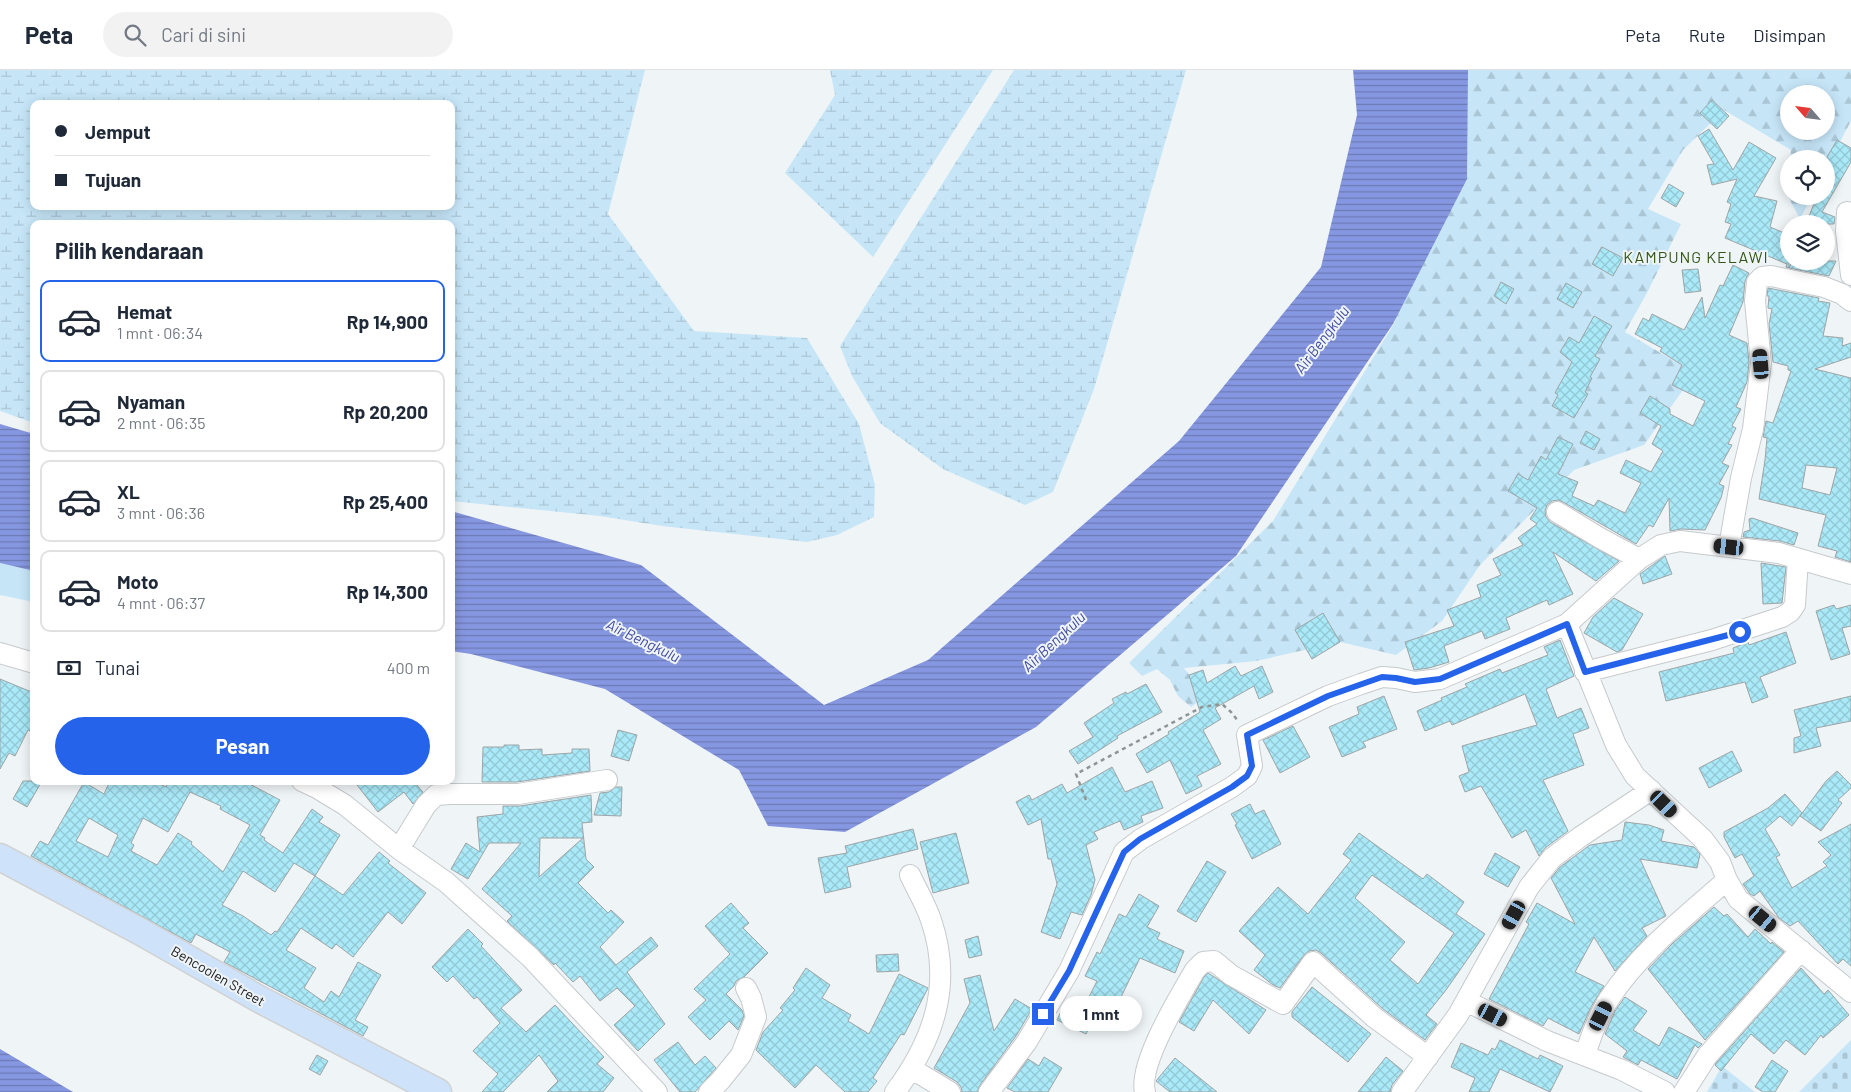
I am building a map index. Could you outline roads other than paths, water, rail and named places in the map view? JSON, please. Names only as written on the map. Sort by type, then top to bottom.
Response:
[{"type":"main road","name":"Bencoolen Street","points":[[0,857],[141,932],[259,999],[438,1092]]},
{"type":"street","points":[[1847,212],[1846,231],[1851,274]]},
{"type":"street","points":[[1729,547],[1741,478],[1754,429],[1761,364],[1755,301],[1757,282],[1762,277],[1771,276],[1824,287],[1842,294],[1851,301]]},
{"type":"street","points":[[1557,512],[1639,559]]},
{"type":"street","points":[[990,1092],[1026,1043],[1069,971],[1124,852],[1140,839],[1232,787],[1247,776],[1252,766],[1247,735],[1328,696],[1382,677],[1415,682],[1440,679],[1567,624],[1639,559],[1661,545],[1680,541],[1780,553],[1851,574]]},
{"type":"street","points":[[1585,672],[1712,640],[1782,617],[1790,612],[1795,605],[1798,559]]},
{"type":"street","points":[[1567,624],[1616,745],[1635,776],[1703,839],[1720,862],[1727,880],[1738,898],[1851,992]]},
{"type":"street","points":[[0,653],[30,662]]},
{"type":"street","points":[[399,849],[426,805],[436,795],[518,794],[607,780]]},
{"type":"street","points":[[311,785],[345,804],[399,849],[446,882],[530,957],[657,1092]]},
{"type":"street","points":[[1402,1092],[1466,1001],[1529,887],[1552,858],[1651,790]]},
{"type":"street","points":[[895,1092],[912,1069],[922,1051],[936,1010],[942,977],[932,920],[910,875]]},
{"type":"street","points":[[1585,1055],[1592,1033],[1609,1000],[1635,966],[1678,923],[1727,880]]},
{"type":"street","points":[[1684,1092],[1707,1056],[1801,950]]},
{"type":"street","points":[[1146,1092],[1144,1080],[1153,1050],[1195,970],[1200,964],[1208,960],[1214,961],[1231,975],[1283,1004],[1313,962],[1375,1018],[1428,1057]]},
{"type":"street","points":[[709,1092],[741,1055],[756,1017],[752,998],[746,988]]},
{"type":"street","points":[[1466,1001],[1548,1040],[1622,1070],[1665,1092]]},
{"type":"street","points":[[912,1069],[950,1092]]},
{"type":"water","name":"Air Bengkulu","points":[[1353,70],[1468,70],[1467,179],[1393,324],[1236,556],[1036,727],[845,832],[768,826],[739,770],[605,689],[471,654],[455,652],[455,512],[641,565],[824,705],[928,660],[1179,441],[1321,267],[1357,115]]},
{"type":"water","points":[[0,424],[30,433],[30,570],[0,563]]},
{"type":"water","points":[[0,1049],[73,1092],[0,1092]]},
{"type":"district","name":"KAMPUNG KELAWI","points":[[1696,257]]}]
